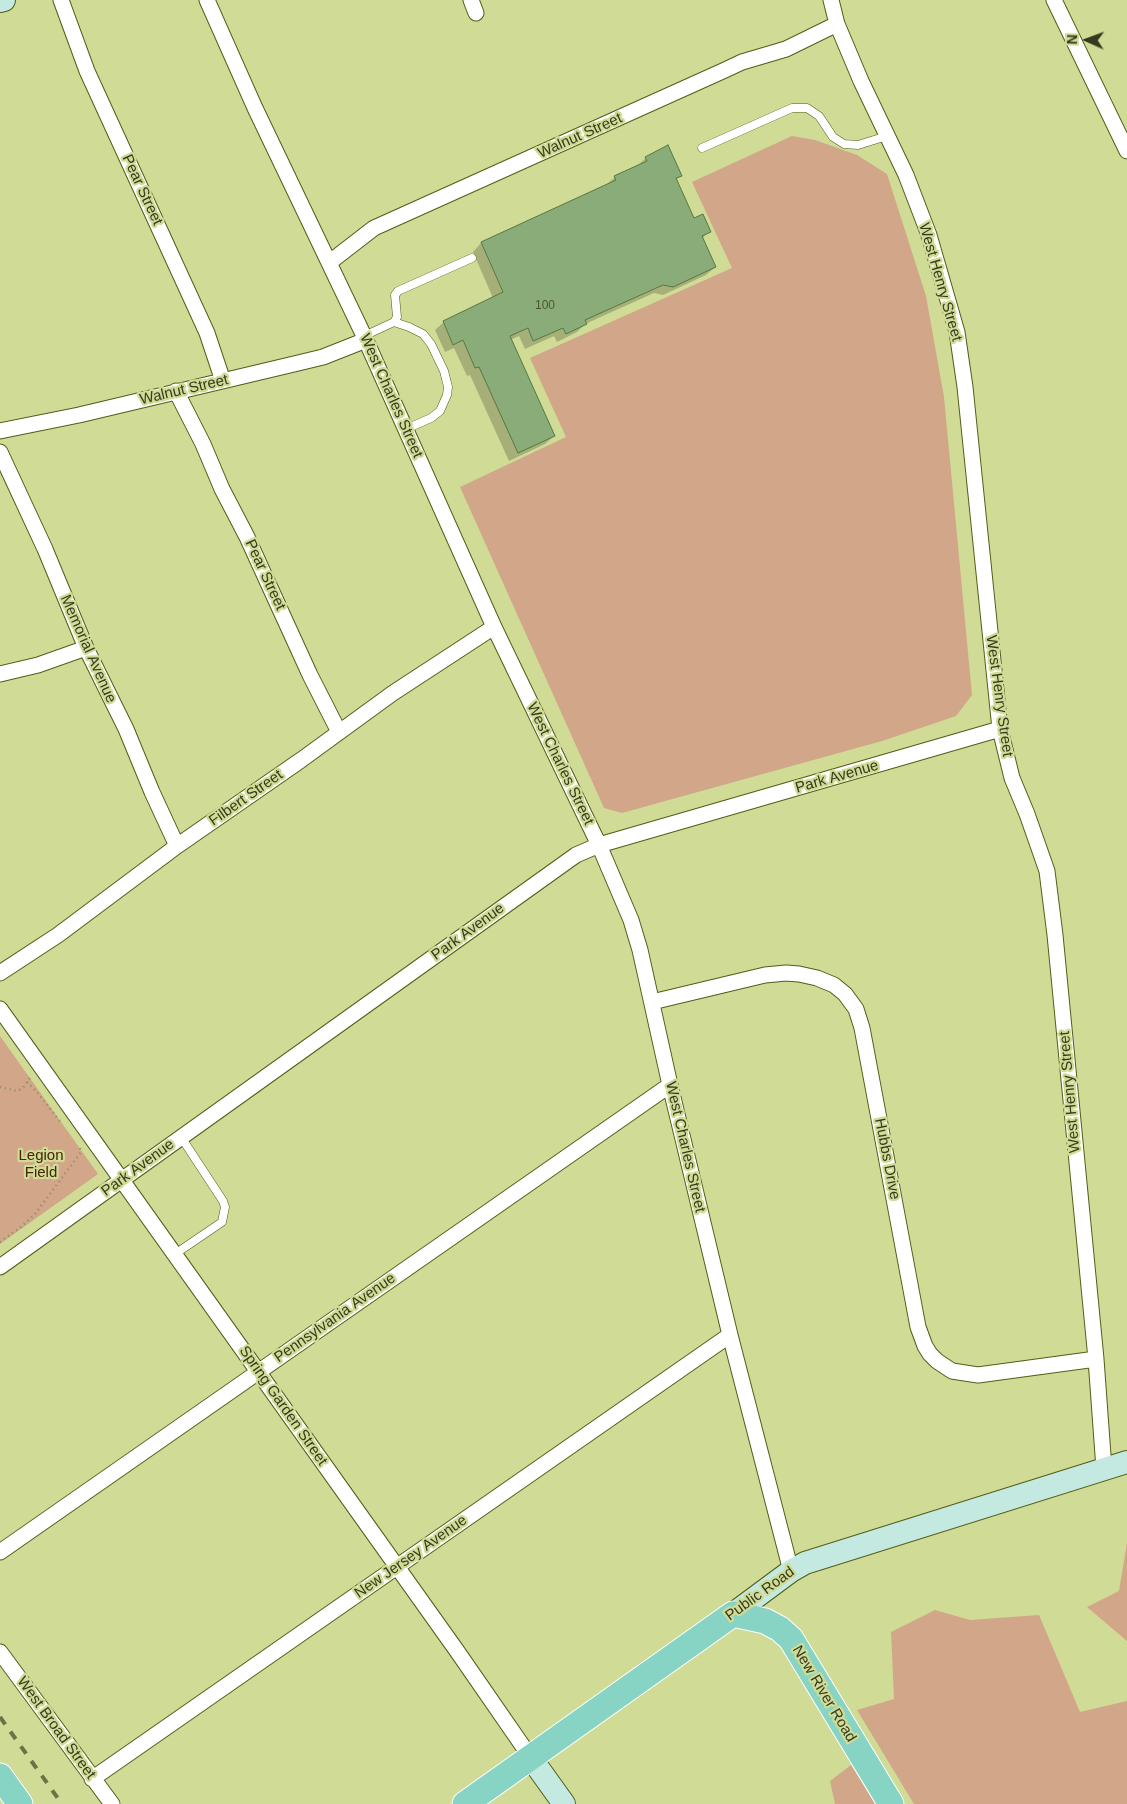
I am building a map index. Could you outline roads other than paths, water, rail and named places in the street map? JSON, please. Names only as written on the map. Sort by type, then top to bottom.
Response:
[{"type":"main road","name":"Public Road","points":[[465,1804],[733,1614]]},
{"type":"main road","name":"New River Road","points":[[733,1614],[765,1621],[780,1629],[791,1639],[891,1804]]},
{"type":"main road","points":[[0,1776],[20,1804]]},
{"type":"street","points":[[0,1],[4,0]]},
{"type":"street","name":"Pear Street","points":[[61,0],[87,71],[208,333],[223,381]]},
{"type":"street","name":"West Charles Street","points":[[207,0],[255,108],[365,338],[494,627],[599,845],[631,920],[640,950],[670,1085],[730,1335],[791,1571]]},
{"type":"street","name":"West Henry Street","points":[[831,0],[837,24],[861,81],[906,175],[929,235],[957,332],[965,387],[1000,729],[1012,778],[1047,871],[1057,955],[1096,1359],[1104,1469]]},
{"type":"street","points":[[1054,0],[1127,151]]},
{"type":"street","name":"Walnut Street","points":[[330,262],[374,228],[742,62],[786,49],[837,24]]},
{"type":"street","name":"Walnut Street","points":[[0,431],[79,415],[323,357],[365,338]]},
{"type":"street","name":"Pear Street","points":[[176,391],[264,572],[310,675],[339,732]]},
{"type":"street","name":"Memorial Avenue","points":[[0,452],[45,549],[86,648],[126,729],[152,792],[178,846]]},
{"type":"street","name":"Filbert Street","points":[[0,972],[58,935],[178,846],[393,693],[494,627]]},
{"type":"street","points":[[0,674],[38,665],[86,648]]},
{"type":"street","name":"Park Avenue","points":[[0,1267],[576,855],[599,845],[1000,729]]},
{"type":"street","name":"Hubbs Drive","points":[[652,1002],[764,975],[799,974],[817,978],[834,985],[845,994],[856,1008],[862,1028],[918,1326],[930,1354],[937,1362],[952,1370],[969,1375],[1096,1359]]},
{"type":"street","name":"Spring Garden Street","points":[[0,1009],[397,1566],[564,1804]]},
{"type":"street","name":"Pennsylvania Avenue","points":[[0,1552],[670,1085]]},
{"type":"street","name":"New Jersey Avenue","points":[[92,1779],[730,1335]]},
{"type":"street","name":"Public Road","points":[[733,1614],[791,1571],[805,1563],[1127,1462]]},
{"type":"street","name":"West Broad Street","points":[[0,1652],[112,1804]]},
{"type":"lane","points":[[702,148],[792,108],[807,108],[819,116],[833,137],[844,144],[858,145],[887,136]]},
{"type":"lane","points":[[365,338],[394,322],[397,317],[395,295],[398,291],[472,258]]},
{"type":"lane","points":[[394,322],[423,334],[431,344],[444,371],[448,387],[447,395],[440,411],[430,418],[406,429]]},
{"type":"lane","points":[[175,1254],[222,1222],[225,1207],[181,1137]]},
{"type":"railway","points":[[0,1717],[62,1804]]},
{"type":"park label","name":"Legion Field","points":[[41,1164]]}]
